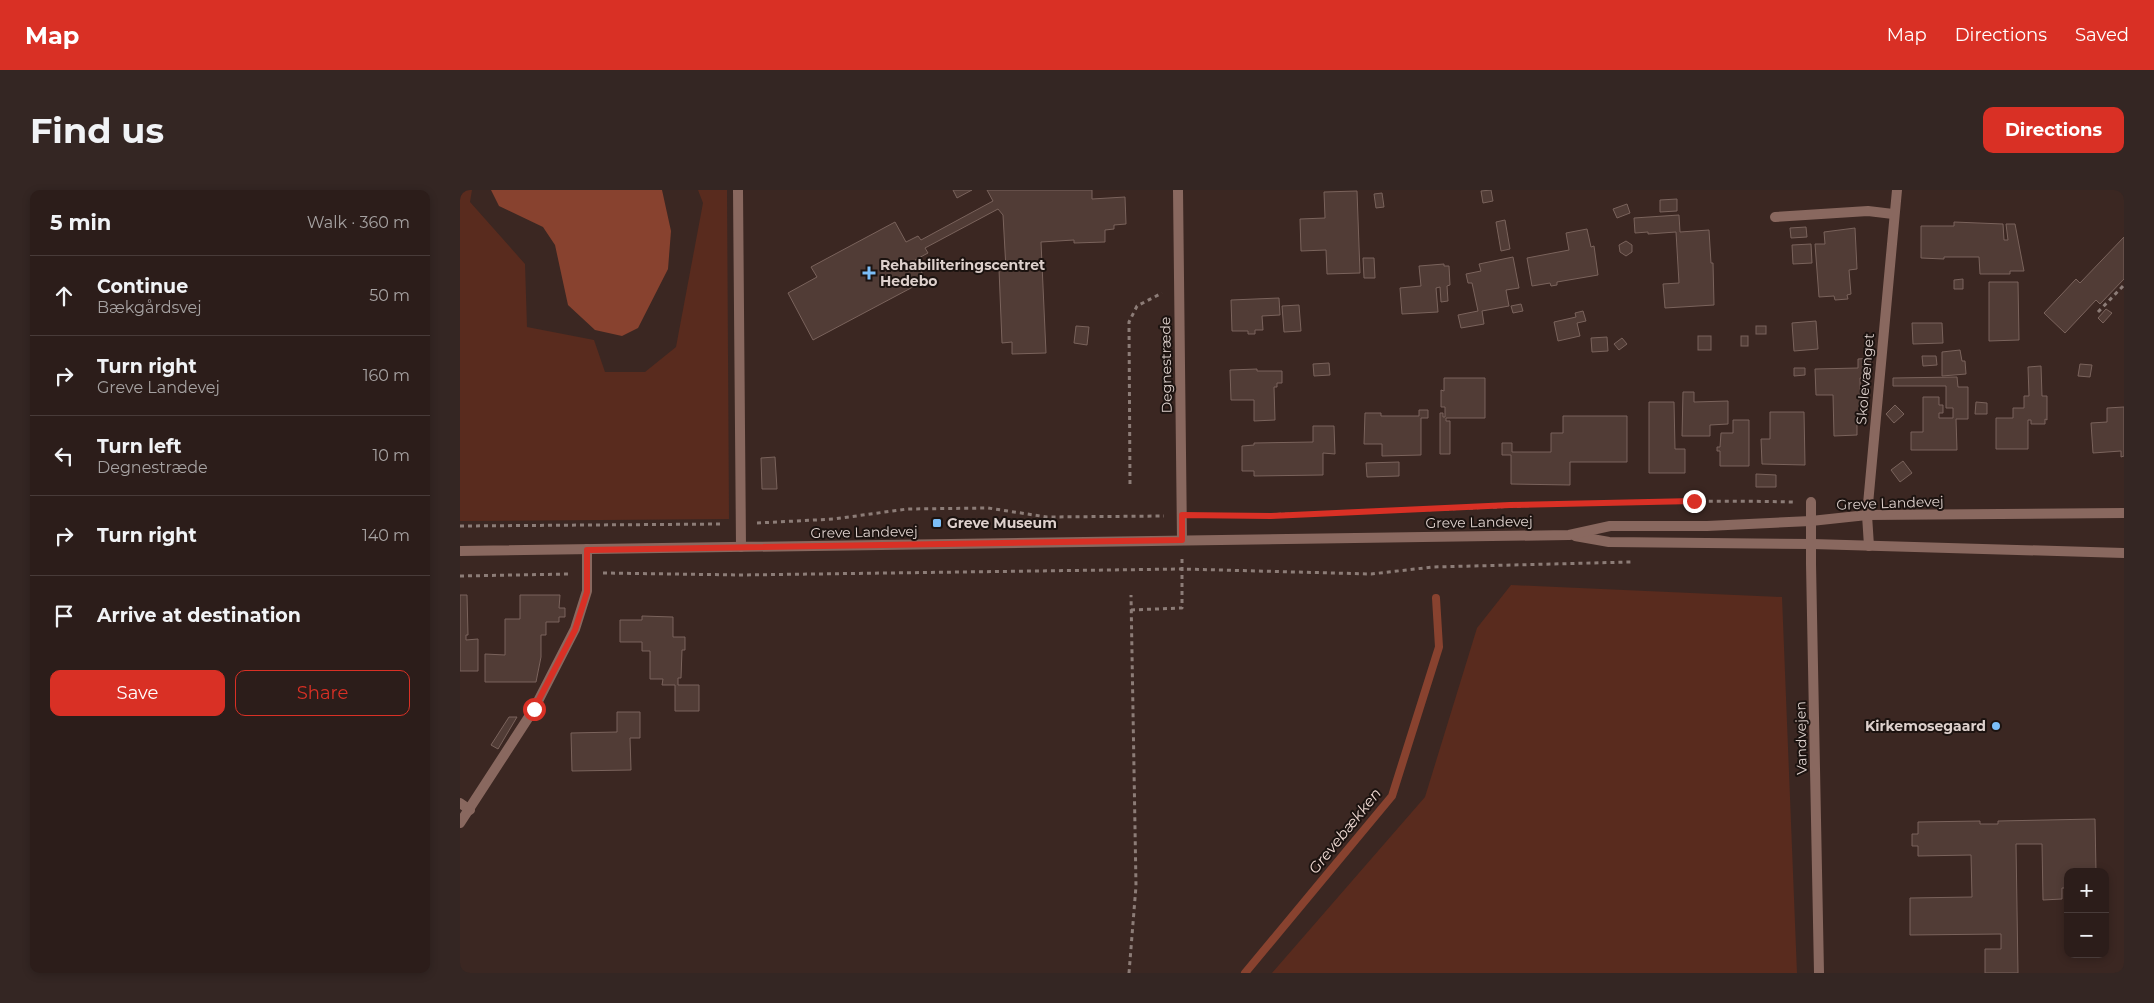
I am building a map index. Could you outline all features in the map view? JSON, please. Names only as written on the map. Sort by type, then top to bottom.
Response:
[{"type":"street","points":[[738,190],[741,547]]},
{"type":"street","name":"Degnestræde","points":[[1178,190],[1182,540]]},
{"type":"street","name":"Skolevænget","points":[[1868,546],[1867,515],[1893,214],[1897,190]]},
{"type":"street","points":[[1775,218],[1868,211],[1893,214]]},
{"type":"street","name":"Vandvejen","points":[[1811,502],[1820,973]]},
{"type":"street","name":"Greve Landevej","points":[[1569,535],[1610,526],[1707,526],[1811,521],[1867,515],[2124,513]]},
{"type":"street","name":"Greve Landevej","points":[[460,551],[1569,535],[1609,542],[1812,544],[2124,553]]},
{"type":"street","points":[[460,823],[534,709],[575,630],[587,592],[587,550]]},
{"type":"street","points":[[460,803],[470,810]]},
{"type":"path","points":[[2098,312],[2124,285]]},
{"type":"path","points":[[1130,484],[1129,322],[1137,306],[1178,286]]},
{"type":"path","points":[[460,526],[741,524],[834,519],[916,509],[988,508],[1047,517],[1103,518],[1182,515],[1271,516],[1510,505],[1720,500],[1811,502]]},
{"type":"path","points":[[1131,610],[1182,608],[1182,540]]},
{"type":"path","points":[[460,576],[587,573],[741,575],[1182,569],[1371,574],[1433,567],[1636,562]]},
{"type":"path","points":[[1129,973],[1136,886],[1131,595]]},
{"type":"shaded area","points":[[460,190],[472,190],[470,202],[525,264],[527,327],[594,340],[605,372],[645,372],[676,347],[703,203],[698,190],[727,190],[729,519],[460,521]]},
{"type":"shaded area","points":[[491,190],[662,190],[671,231],[668,269],[638,328],[622,336],[595,330],[568,305],[555,245],[543,227],[499,206]]},
{"type":"shaded area","points":[[1511,585],[1782,597],[1797,973],[1272,973],[1425,797],[1477,628]]},
{"type":"building","points":[[953,190],[972,190],[957,198]]},
{"type":"building","name":"Rehabiliteringscentret Hedebo","points":[[987,190],[1092,190],[1092,199],[1125,197],[1126,224],[1114,225],[1114,229],[1105,230],[1105,242],[1074,243],[1074,240],[1041,242],[1046,353],[1012,354],[1012,342],[1002,343],[999,269],[1006,269],[1003,215],[998,209],[925,248],[928,253],[915,260],[926,280],[813,340],[788,293],[817,277],[811,267],[895,222],[906,242],[918,236],[921,240],[993,201]]},
{"type":"building","points":[[1491,190],[1493,201],[1483,203],[1481,191]]},
{"type":"building","points":[[1357,191],[1360,273],[1327,274],[1326,250],[1301,251],[1300,219],[1325,218],[1324,192]]},
{"type":"building","points":[[1382,193],[1384,207],[1376,208],[1374,194]]},
{"type":"building","points":[[1677,199],[1677,211],[1660,212],[1660,200]]},
{"type":"building","points":[[1627,204],[1630,213],[1617,218],[1613,209]]},
{"type":"building","points":[[1679,215],[1680,232],[1709,230],[1711,263],[1713,263],[1714,305],[1665,308],[1663,284],[1679,283],[1676,232],[1635,233],[1634,218]]},
{"type":"building","points":[[1505,220],[1510,249],[1501,251],[1496,222]]},
{"type":"building","points":[[1954,222],[2003,224],[2004,240],[2008,240],[2006,224],[2015,224],[2024,271],[2010,271],[2010,274],[1980,274],[1979,257],[1921,258],[1921,226],[1954,226]]},
{"type":"building","points":[[1806,227],[1807,237],[1791,238],[1790,228]]},
{"type":"building","points":[[1855,228],[1857,269],[1849,270],[1851,294],[1847,295],[1848,299],[1835,300],[1834,296],[1819,297],[1815,244],[1825,244],[1824,232]]},
{"type":"building","points":[[1587,229],[1591,247],[1594,246],[1598,275],[1557,282],[1557,285],[1551,286],[1550,283],[1532,286],[1527,258],[1569,250],[1566,233]]},
{"type":"building","points":[[2124,237],[2124,279],[2100,304],[2096,300],[2065,333],[2044,313],[2076,279],[2080,283]]},
{"type":"building","points":[[1626,241],[1632,245],[1632,252],[1626,256],[1620,252],[1619,245]]},
{"type":"building","points":[[1811,244],[1812,263],[1793,264],[1792,245]]},
{"type":"building","points":[[1513,257],[1519,288],[1506,290],[1509,306],[1482,311],[1484,324],[1461,328],[1458,315],[1478,311],[1472,283],[1468,283],[1466,274],[1481,271],[1479,264]]},
{"type":"building","points":[[1363,258],[1374,258],[1375,278],[1364,278]]},
{"type":"building","points":[[1444,264],[1444,266],[1449,266],[1450,285],[1447,286],[1448,301],[1441,302],[1440,287],[1436,288],[1438,312],[1402,314],[1400,288],[1421,286],[1419,266]]},
{"type":"building","points":[[1963,279],[1963,289],[1954,289],[1954,280]]},
{"type":"building","points":[[1989,282],[2018,282],[2019,340],[1989,341]]},
{"type":"building","points":[[1279,298],[1280,315],[1262,316],[1263,330],[1255,330],[1255,334],[1248,334],[1248,331],[1232,331],[1231,300]]},
{"type":"building","points":[[1521,304],[1523,311],[1513,313],[1511,306]]},
{"type":"building","points":[[1299,305],[1301,331],[1284,332],[1282,306]]},
{"type":"building","points":[[2106,309],[2112,313],[2103,323],[2098,318]]},
{"type":"building","points":[[1583,311],[1586,321],[1577,323],[1580,336],[1558,341],[1554,322],[1576,317],[1575,313]]},
{"type":"building","points":[[1816,321],[1818,349],[1794,351],[1792,323]]},
{"type":"building","points":[[1912,323],[1942,323],[1943,343],[1913,344]]},
{"type":"building","points":[[1076,326],[1089,327],[1087,345],[1074,343]]},
{"type":"building","points":[[1756,326],[1766,326],[1766,334],[1756,334]]},
{"type":"building","points":[[1698,336],[1711,336],[1711,350],[1698,350]]},
{"type":"building","points":[[1741,336],[1748,336],[1748,346],[1741,346]]},
{"type":"building","points":[[1607,337],[1608,351],[1592,352],[1591,338]]},
{"type":"building","points":[[1622,338],[1627,344],[1619,350],[1614,344]]},
{"type":"building","points":[[1960,350],[1962,361],[1965,361],[1966,374],[1942,376],[1942,352]]},
{"type":"building","points":[[1922,356],[1936,356],[1937,365],[1923,366]]},
{"type":"building","points":[[1871,358],[1868,378],[1860,378],[1861,416],[1857,417],[1857,435],[1834,436],[1833,395],[1816,395],[1815,369],[1858,368],[1858,359]]},
{"type":"building","points":[[1329,363],[1330,375],[1314,376],[1313,364]]},
{"type":"building","points":[[2080,364],[2092,365],[2090,377],[2078,376]]},
{"type":"building","points":[[2041,366],[2042,396],[2047,396],[2047,420],[2045,419],[2045,424],[2031,424],[2031,420],[2028,420],[2028,449],[1996,449],[1996,418],[2013,418],[2013,408],[2024,408],[2024,396],[2029,396],[2028,367]]},
{"type":"building","points":[[1794,368],[1805,368],[1805,375],[1794,376]]},
{"type":"building","points":[[1257,369],[1257,371],[1282,371],[1282,383],[1277,383],[1277,387],[1274,387],[1275,420],[1254,421],[1254,400],[1231,400],[1230,370]]},
{"type":"building","points":[[1957,377],[1958,387],[1968,387],[1968,419],[1956,419],[1957,450],[1911,450],[1911,432],[1923,432],[1923,397],[1939,397],[1939,405],[1943,405],[1943,413],[1939,413],[1939,418],[1953,418],[1953,408],[1946,408],[1946,386],[1893,386],[1893,378]]},
{"type":"building","points":[[1444,378],[1485,378],[1485,418],[1446,418],[1446,421],[1450,421],[1450,454],[1440,454],[1440,413],[1443,413],[1443,417],[1445,417],[1445,407],[1441,407],[1441,390],[1444,391]]},
{"type":"building","points":[[1683,392],[1694,392],[1694,402],[1728,401],[1728,424],[1710,425],[1710,436],[1682,436]]},
{"type":"building","points":[[1649,402],[1674,402],[1675,449],[1685,449],[1685,473],[1649,473]]},
{"type":"building","points":[[1976,402],[1987,403],[1987,414],[1975,414]]},
{"type":"building","points":[[1895,405],[1904,414],[1894,423],[1886,414]]},
{"type":"building","points":[[2124,407],[2124,456],[2121,457],[2121,451],[2093,453],[2091,423],[2107,422],[2107,408]]},
{"type":"building","points":[[1419,410],[1428,410],[1428,418],[1421,418],[1421,455],[1382,456],[1382,444],[1364,444],[1365,413],[1381,413],[1381,416],[1419,416]]},
{"type":"building","points":[[1770,412],[1804,412],[1805,465],[1762,464],[1761,439],[1770,439]]},
{"type":"building","points":[[1563,416],[1627,416],[1627,462],[1570,462],[1570,485],[1511,484],[1511,455],[1502,455],[1502,443],[1512,443],[1512,452],[1551,452],[1551,433],[1563,433]]},
{"type":"building","points":[[1733,420],[1749,420],[1749,466],[1720,466],[1720,451],[1717,451],[1717,447],[1720,447],[1721,433],[1733,433]]},
{"type":"building","points":[[1313,426],[1334,426],[1335,454],[1323,453],[1323,475],[1254,476],[1254,471],[1242,471],[1242,446],[1254,445],[1254,443],[1313,442]]},
{"type":"building","points":[[775,457],[777,489],[762,489],[761,458]]},
{"type":"building","points":[[1903,461],[1912,473],[1900,482],[1891,470]]},
{"type":"building","points":[[1399,462],[1399,476],[1367,477],[1366,463]]},
{"type":"building","points":[[1756,474],[1776,475],[1776,487],[1756,487]]},
{"type":"building","points":[[460,595],[467,595],[468,635],[466,635],[466,640],[478,639],[478,671],[460,671]]},
{"type":"building","points":[[520,595],[560,595],[559,608],[565,608],[565,617],[559,617],[559,622],[546,622],[546,635],[541,635],[541,657],[536,682],[485,682],[485,654],[505,655],[505,619],[520,619]]},
{"type":"building","points":[[642,616],[673,617],[673,637],[685,637],[685,650],[682,650],[681,678],[678,678],[678,685],[699,685],[699,711],[675,711],[675,685],[662,685],[663,679],[650,679],[650,651],[642,651],[642,642],[620,642],[620,620],[642,620]]},
{"type":"building","points":[[617,712],[640,712],[640,738],[630,738],[631,770],[572,771],[571,733],[617,732]]},
{"type":"building","points":[[509,717],[517,717],[498,749],[491,745]]},
{"type":"building","points":[[2095,819],[2096,868],[2064,868],[2062,899],[2043,900],[2042,844],[2016,844],[2018,973],[1985,973],[1985,949],[2001,949],[2001,934],[1910,935],[1910,898],[1972,897],[1971,855],[1918,856],[1918,846],[1912,846],[1912,834],[1918,834],[1918,822],[1980,821],[1980,824],[1998,824],[1998,821]]},
{"type":"waterway","name":"Grevebækken","points":[[1245,973],[1392,796],[1439,647],[1436,598]]},
{"type":"place","name":"Rehabiliteringscentret Hedebo","points":[[869,273]]},
{"type":"place","name":"Greve Museum","points":[[937,523]]},
{"type":"place","name":"Kirkemosegaard","points":[[1996,726]]},
{"type":"route","points":[[534,709],[575,630],[587,592],[587,550],[1182,540],[1182,515],[1271,516],[1510,505],[1694,501]]}]
